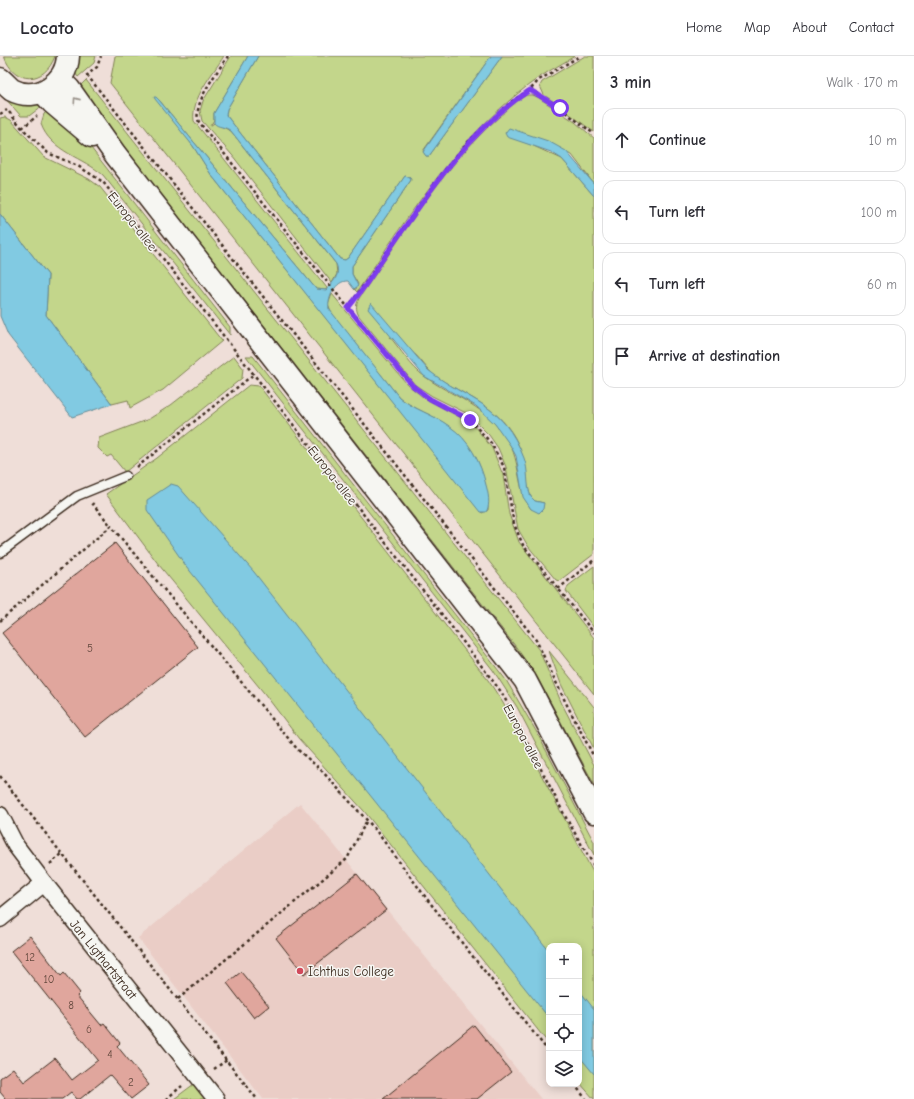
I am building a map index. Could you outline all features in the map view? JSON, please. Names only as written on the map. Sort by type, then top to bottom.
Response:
[{"type":"main road","points":[[0,79],[12,90],[27,94],[52,86],[68,64],[68,56]]},
{"type":"main road","name":"Europa-allee","points":[[52,86],[69,89],[115,154],[525,680],[594,812]]},
{"type":"street","name":"Jan Ligthartstraat","points":[[0,815],[16,846],[44,883],[216,1099]]},
{"type":"street","points":[[0,919],[44,883]]},
{"type":"lane","points":[[0,554],[76,496],[126,476]]},
{"type":"path","points":[[100,56],[97,67],[87,75],[536,640],[594,757]]},
{"type":"path","points":[[228,56],[200,101],[197,117],[327,282],[413,386],[430,399],[470,420],[491,443],[504,467],[511,511],[523,545],[594,633]]},
{"type":"path","points":[[348,308],[456,156],[511,102],[530,90],[540,80],[580,56]]},
{"type":"path","points":[[530,90],[560,108],[594,134]]},
{"type":"path","name":"Europa-allee","points":[[0,114],[7,110],[22,128],[48,153],[78,166],[103,182],[502,693],[566,816],[594,866]]},
{"type":"path","points":[[126,476],[254,374]]},
{"type":"path","points":[[84,493],[298,750],[320,769],[367,820],[427,899],[548,1051]]},
{"type":"path","points":[[0,621],[110,526]]},
{"type":"path","points":[[558,589],[594,560]]},
{"type":"path","points":[[0,776],[257,1099]]},
{"type":"path","points":[[178,999],[346,859],[367,820]]},
{"type":"path","points":[[166,1099],[196,1075]]},
{"type":"path","points":[[576,1087],[586,1099]]},
{"type":"shaded area","name":"Ichthus College","points":[[300,803],[541,1099],[263,1099],[138,938]]},
{"type":"green space","points":[[4,56],[55,56],[50,66],[44,72],[30,78],[15,72],[9,66]]},
{"type":"green space","points":[[77,56],[96,56],[94,63],[78,77],[75,73]]},
{"type":"green space","points":[[115,56],[224,56],[199,95],[194,112],[194,121],[327,288],[326,290],[316,289],[159,100],[193,146],[212,176],[482,513],[488,510],[487,493],[481,468],[469,446],[461,436],[451,428],[408,404],[399,397],[332,314],[328,305],[332,294],[407,384],[423,397],[475,427],[492,448],[503,475],[509,514],[519,542],[594,638],[594,694],[110,83]]},
{"type":"green space","points":[[231,56],[248,56],[214,113],[214,120],[210,126],[214,123],[231,131],[336,264],[337,274],[332,283],[232,155],[202,121],[200,111],[203,101]]},
{"type":"green space","points":[[258,56],[491,56],[423,151],[426,156],[429,156],[502,56],[575,56],[526,87],[500,109],[477,132],[434,182],[357,292],[354,289],[356,289],[358,284],[352,274],[352,266],[411,180],[405,176],[348,258],[345,260],[340,259],[226,115],[227,109]]},
{"type":"green space","points":[[585,56],[594,56],[594,132],[544,95],[540,86],[542,82]]},
{"type":"green space","points":[[86,80],[539,650],[562,704],[594,765],[594,784],[537,677],[516,647],[121,143],[112,134],[80,86]]},
{"type":"green space","points":[[526,95],[533,95],[538,97],[575,122],[594,138],[594,184],[572,155],[505,133],[562,159],[594,196],[594,554],[559,581],[556,580],[528,546],[518,529],[506,467],[498,448],[489,435],[468,414],[432,396],[415,385],[357,312],[357,305],[363,292],[427,198],[461,155],[480,135]],"holes":[[[390,337],[415,354],[433,374],[483,404],[503,421],[511,431],[521,451],[531,497],[535,501],[544,503],[531,509],[522,491],[513,452],[503,433],[494,422],[475,407],[419,372]]]},
{"type":"green space","points":[[3,96],[33,100],[42,106],[29,116],[21,116]]},
{"type":"green space","points":[[49,109],[91,148],[230,327],[230,335],[103,175],[60,148],[45,133],[41,124],[44,114]]},
{"type":"green space","points":[[5,117],[11,120],[44,157],[89,179],[100,187],[222,341],[163,390],[130,408],[128,400],[112,404],[46,315],[48,275],[0,214],[0,118]]},
{"type":"green space","points":[[234,356],[243,368],[242,378],[125,472],[111,455],[107,457],[98,448],[99,438],[149,419],[171,405]]},
{"type":"green space","points":[[246,356],[253,356],[506,680],[536,731],[594,842],[594,855],[517,707],[493,670]]},
{"type":"green space","points":[[249,385],[259,386],[488,680],[503,703],[594,874],[594,1099],[582,1085],[582,943],[546,943],[546,1040],[364,811],[299,739],[264,693],[159,565],[106,494],[157,458]]},
{"type":"green space","points":[[594,566],[594,628],[566,591],[568,586]]},
{"type":"green space","points":[[549,651],[594,707],[594,749],[561,684]]},
{"type":"green space","points":[[194,1084],[206,1099],[174,1099]]},
{"type":"water","points":[[248,56],[258,56],[227,109],[226,115],[340,259],[345,260],[348,258],[405,176],[410,178],[411,180],[352,266],[352,274],[358,286],[354,289],[348,281],[340,283],[333,290],[329,300],[329,309],[399,397],[437,418],[456,431],[463,438],[473,452],[484,477],[489,502],[486,512],[480,512],[212,176],[193,146],[154,97],[159,100],[316,289],[326,290],[337,275],[338,272],[336,264],[231,131],[214,123],[214,113]]},
{"type":"water","points":[[491,56],[502,56],[429,156],[426,156],[423,152]]},
{"type":"water","points":[[509,128],[548,141],[566,151],[594,184],[594,196],[562,159],[551,152],[507,137],[505,133]]},
{"type":"water","points":[[0,214],[48,275],[46,315],[112,404],[72,417],[8,335],[0,316]]},
{"type":"water","points":[[371,303],[428,370],[443,381],[484,405],[506,425],[524,458],[528,488],[531,497],[535,501],[544,503],[543,509],[539,513],[531,509],[523,497],[516,456],[495,424],[476,406],[424,376],[368,309]]},
{"type":"water","points":[[171,484],[178,486],[254,572],[546,947],[546,1014],[186,566],[147,510],[147,500]]},
{"type":"water","points":[[582,994],[594,1009],[594,1074],[582,1060]]},
{"type":"building","points":[[115,543],[198,647],[85,737],[2,633]]},
{"type":"building","points":[[357,874],[386,910],[304,974],[276,938]]},
{"type":"building","points":[[30,936],[61,976],[64,973],[80,993],[77,996],[101,1025],[104,1023],[120,1043],[117,1046],[149,1085],[131,1099],[110,1075],[80,1099],[77,1099],[71,1092],[62,1099],[4,1099],[5,1098],[0,1092],[0,1078],[13,1068],[24,1082],[55,1058],[72,1080],[98,1060],[11,951]]},
{"type":"building","points":[[241,972],[269,1006],[254,1018],[227,983]]},
{"type":"building","points":[[474,1025],[511,1072],[477,1099],[383,1099]]},
{"type":"place","name":"Ichthus College","points":[[300,971]]},
{"type":"route","points":[[470,420],[430,399],[413,386],[348,308],[430,190],[466,144],[511,102],[530,90],[560,108]]}]
